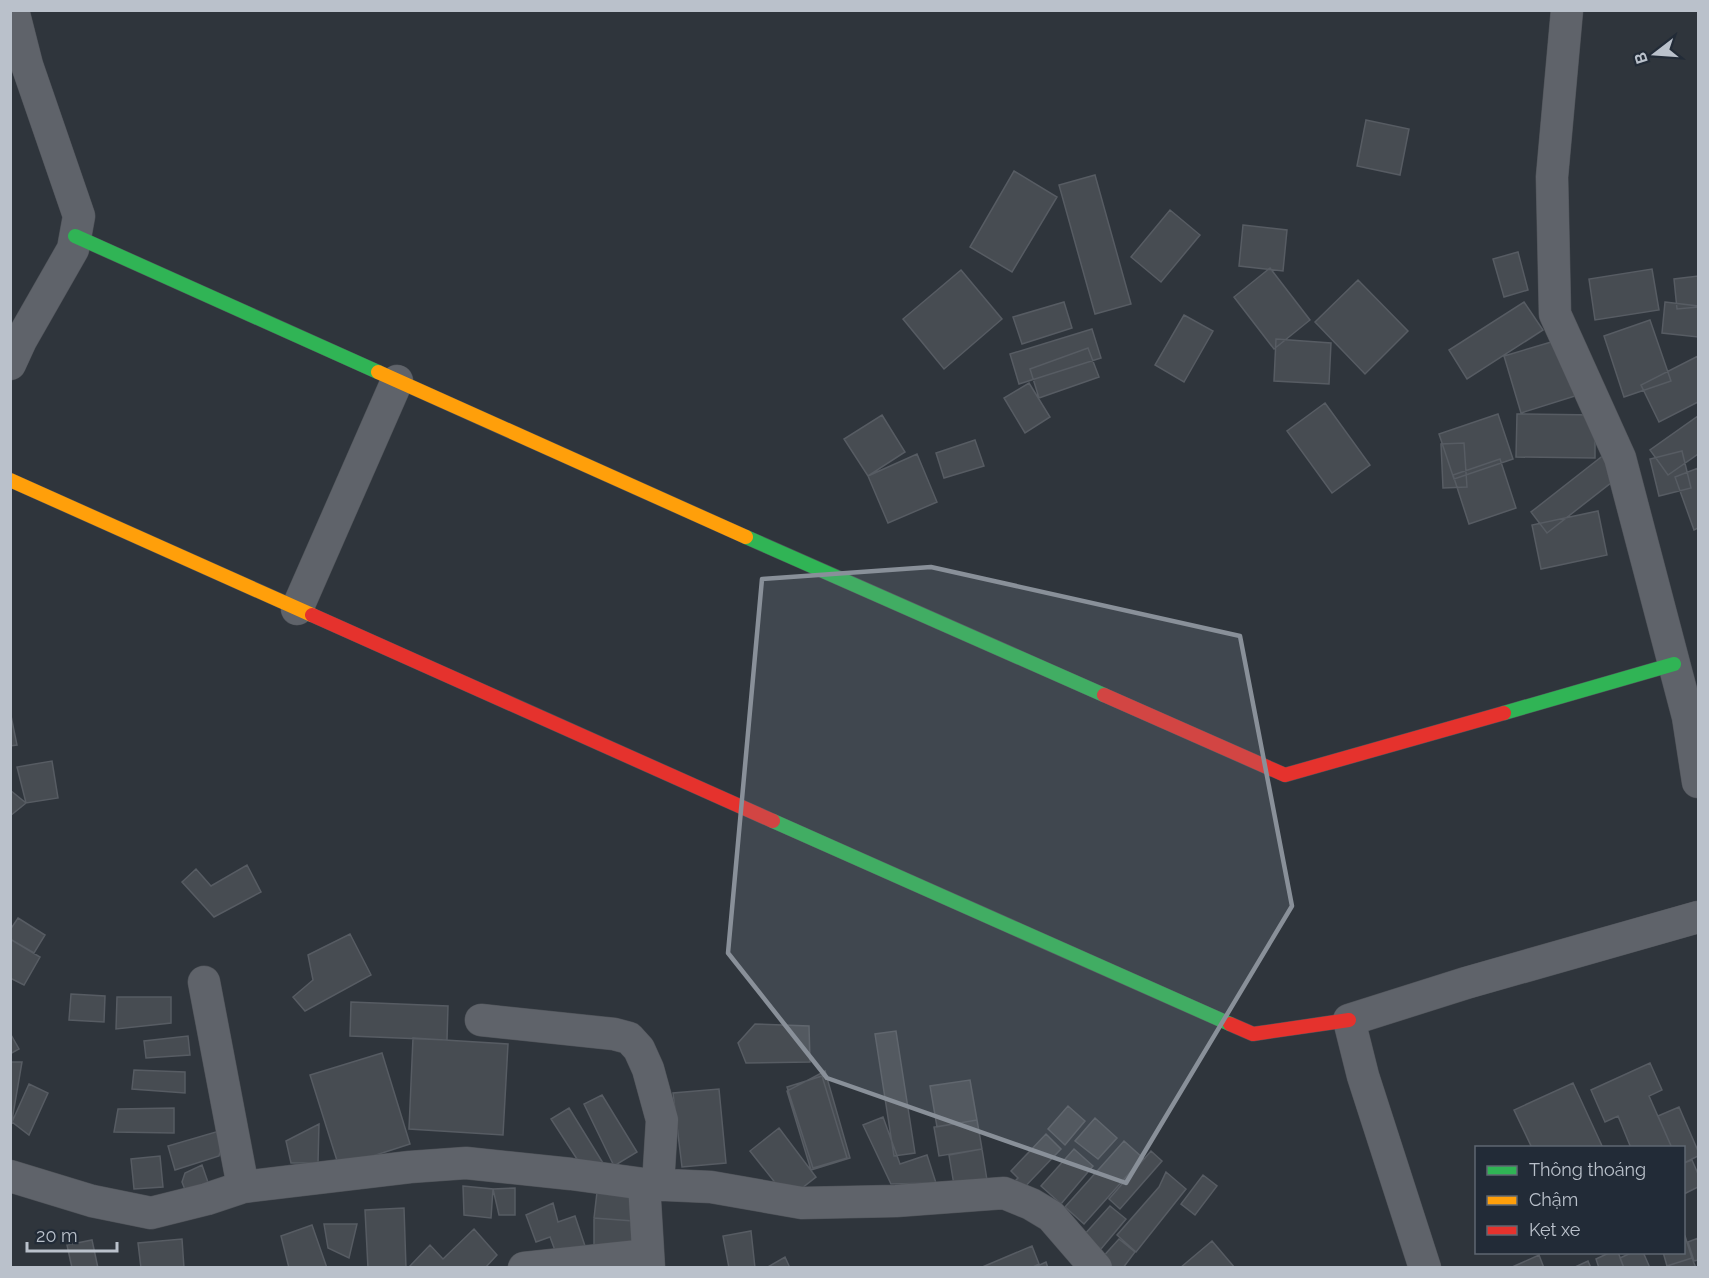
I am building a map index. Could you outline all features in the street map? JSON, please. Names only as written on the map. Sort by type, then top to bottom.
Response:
[{"type":"street","points":[[10,364],[21,340],[73,249],[79,216],[27,65],[13,10]]},
{"type":"street","points":[[1568,10],[1552,177],[1555,314],[1620,458],[1688,717],[1698,782]]},
{"type":"street","points":[[75,236],[1285,776],[1674,664]]},
{"type":"street","points":[[297,609],[397,381]]},
{"type":"street","points":[[10,480],[1253,1034],[1349,1020],[1477,980],[1698,917]]},
{"type":"street","points":[[204,982],[243,1187]]},
{"type":"street","points":[[481,1020],[614,1034],[629,1038],[639,1049],[648,1069],[662,1120],[651,1184],[648,1261],[524,1268]]},
{"type":"street","points":[[1349,1020],[1363,1076],[1425,1268]]},
{"type":"street","points":[[10,1176],[92,1201],[151,1213],[243,1187],[410,1167],[466,1163],[651,1184],[711,1187],[802,1203],[896,1201],[1004,1193],[1031,1204],[1051,1216],[1096,1268]]},
{"type":"highlighted area","points":[[931,567],[1240,636],[1292,906],[1126,1183],[827,1078],[728,953],[762,579]]},
{"type":"building","points":[[1366,120],[1409,129],[1400,175],[1357,166]]},
{"type":"building","points":[[1014,171],[1057,197],[1012,272],[970,247]]},
{"type":"building","points":[[1095,175],[1131,304],[1095,314],[1059,185]]},
{"type":"building","points":[[1170,210],[1200,235],[1161,282],[1131,257]]},
{"type":"building","points":[[1243,225],[1287,230],[1283,271],[1239,266]]},
{"type":"building","points":[[1518,252],[1528,290],[1504,297],[1493,259]]},
{"type":"building","points":[[1270,268],[1310,320],[1274,349],[1234,297]]},
{"type":"building","points":[[1652,269],[1659,310],[1595,320],[1589,279]]},
{"type":"building","points":[[961,270],[1002,319],[944,369],[903,319]]},
{"type":"building","points":[[1698,276],[1698,307],[1677,309],[1674,279]]},
{"type":"building","points":[[1358,280],[1408,331],[1365,374],[1315,322]]},
{"type":"building","points":[[1064,302],[1072,328],[1022,344],[1013,317]]},
{"type":"building","points":[[1524,302],[1543,330],[1467,379],[1449,350]]},
{"type":"building","points":[[1665,302],[1698,306],[1698,337],[1662,333]]},
{"type":"building","points":[[1184,315],[1213,331],[1184,382],[1155,365]]},
{"type":"building","points":[[1650,320],[1671,381],[1624,397],[1604,336]]},
{"type":"building","points":[[1092,329],[1101,358],[1019,384],[1010,354]]},
{"type":"building","points":[[1276,339],[1331,343],[1329,384],[1274,381]]},
{"type":"building","points":[[1558,340],[1575,396],[1521,413],[1504,356]]},
{"type":"building","points":[[1088,348],[1099,377],[1039,398],[1030,369]]},
{"type":"building","points":[[1698,356],[1698,402],[1659,422],[1641,385]]},
{"type":"building","points":[[1029,383],[1050,417],[1025,433],[1004,398]]},
{"type":"building","points":[[1325,403],[1370,465],[1332,493],[1287,431]]},
{"type":"building","points":[[1498,414],[1513,459],[1454,479],[1439,434]]},
{"type":"building","points":[[1517,414],[1595,415],[1595,458],[1516,457]]},
{"type":"building","points":[[882,415],[905,452],[868,476],[844,439]]},
{"type":"building","points":[[1698,416],[1698,454],[1668,475],[1650,450]]},
{"type":"building","points":[[975,440],[984,466],[944,478],[936,453]]},
{"type":"building","points":[[1464,443],[1467,487],[1443,488],[1441,444]]},
{"type":"building","points":[[1682,451],[1691,488],[1659,496],[1650,459]]},
{"type":"building","points":[[917,454],[937,502],[888,523],[868,476]]},
{"type":"building","points":[[1605,454],[1621,475],[1547,533],[1531,512]]},
{"type":"building","points":[[1500,459],[1516,508],[1469,524],[1453,475]]},
{"type":"building","points":[[1698,468],[1698,528],[1694,530],[1675,477]]},
{"type":"building","points":[[1598,511],[1607,555],[1541,569],[1532,525]]},
{"type":"building","points":[[10,711],[17,745],[10,746]]},
{"type":"building","points":[[52,761],[58,798],[26,803],[17,767]]},
{"type":"building","points":[[10,790],[26,803],[10,816]]},
{"type":"building","points":[[247,865],[261,892],[214,917],[182,882],[196,869],[211,886]]},
{"type":"building","points":[[18,918],[45,935],[34,953],[10,939],[10,930]]},
{"type":"building","points":[[350,934],[371,975],[305,1011],[293,997],[313,980],[308,955]]},
{"type":"building","points":[[10,939],[40,957],[24,985],[10,978]]},
{"type":"building","points":[[71,994],[105,996],[104,1022],[69,1020]]},
{"type":"building","points":[[117,997],[171,997],[171,1023],[116,1029]]},
{"type":"building","points":[[351,1002],[448,1006],[447,1040],[350,1036]]},
{"type":"building","points":[[755,1024],[809,1026],[810,1062],[746,1063],[738,1043]]},
{"type":"building","points":[[896,1031],[915,1153],[894,1156],[875,1034]]},
{"type":"building","points":[[10,1033],[19,1049],[10,1054]]},
{"type":"building","points":[[188,1036],[190,1055],[146,1058],[144,1041]]},
{"type":"building","points":[[413,1038],[508,1044],[503,1135],[409,1129]]},
{"type":"building","points":[[382,1053],[410,1144],[339,1167],[310,1075]]},
{"type":"building","points":[[10,1062],[22,1062],[10,1132]]},
{"type":"building","points":[[1650,1063],[1662,1090],[1649,1096],[1671,1146],[1630,1146],[1618,1116],[1605,1122],[1591,1090]]},
{"type":"building","points":[[134,1070],[185,1072],[185,1093],[132,1089]]},
{"type":"building","points":[[825,1071],[850,1158],[811,1170],[787,1091]]},
{"type":"building","points":[[822,1076],[847,1158],[813,1168],[787,1087]]},
{"type":"building","points":[[970,1080],[977,1120],[937,1127],[930,1086]]},
{"type":"building","points":[[1573,1083],[1602,1146],[1531,1146],[1514,1110]]},
{"type":"building","points":[[29,1084],[48,1093],[29,1135],[12,1122]]},
{"type":"building","points":[[719,1089],[726,1163],[682,1167],[673,1093]]},
{"type":"building","points":[[602,1095],[637,1152],[614,1166],[584,1104]]},
{"type":"building","points":[[1068,1106],[1085,1121],[1065,1145],[1048,1129]]},
{"type":"building","points":[[1679,1107],[1698,1151],[1698,1156],[1685,1162],[1685,1146],[1671,1146],[1658,1116]]},
{"type":"building","points":[[174,1108],[174,1133],[114,1132],[118,1109]]},
{"type":"building","points":[[569,1108],[603,1163],[586,1173],[551,1119]]},
{"type":"building","points":[[883,1117],[900,1164],[927,1155],[936,1183],[891,1184],[863,1125]]},
{"type":"building","points":[[1095,1118],[1117,1138],[1098,1159],[1075,1141]]},
{"type":"building","points":[[977,1120],[982,1149],[939,1156],[934,1127]]},
{"type":"building","points":[[319,1124],[318,1163],[291,1163],[286,1141]]},
{"type":"building","points":[[779,1128],[816,1177],[788,1199],[750,1151]]},
{"type":"building","points":[[226,1129],[219,1156],[175,1170],[168,1146]]},
{"type":"building","points":[[1046,1134],[1061,1149],[1017,1195],[1009,1187],[1018,1178],[1011,1171]]},
{"type":"building","points":[[1124,1141],[1143,1158],[1084,1224],[1065,1207]]},
{"type":"building","points":[[982,1149],[987,1180],[954,1185],[949,1155]]},
{"type":"building","points":[[1074,1149],[1093,1166],[1061,1204],[1041,1186]]},
{"type":"building","points":[[1151,1151],[1162,1161],[1120,1209],[1109,1199]]},
{"type":"building","points":[[160,1156],[163,1187],[134,1189],[131,1159]]},
{"type":"building","points":[[1692,1160],[1698,1174],[1698,1187],[1685,1194],[1685,1163]]},
{"type":"building","points":[[202,1165],[211,1191],[189,1200],[182,1182],[185,1173]]},
{"type":"building","points":[[1166,1172],[1186,1189],[1136,1252],[1117,1235],[1159,1187]]},
{"type":"building","points":[[1203,1175],[1217,1186],[1195,1215],[1181,1204]]},
{"type":"building","points":[[463,1186],[493,1189],[491,1218],[464,1215]]},
{"type":"building","points":[[515,1188],[515,1215],[499,1215],[493,1189]]},
{"type":"building","points":[[597,1192],[635,1194],[633,1221],[594,1218]]},
{"type":"building","points":[[553,1203],[558,1222],[575,1216],[585,1246],[556,1253],[550,1237],[536,1242],[526,1215]]},
{"type":"building","points":[[1110,1206],[1126,1219],[1101,1249],[1084,1235]]},
{"type":"building","points":[[404,1208],[406,1268],[368,1268],[365,1210]]},
{"type":"building","points":[[594,1218],[633,1221],[634,1254],[594,1255]]},
{"type":"building","points":[[324,1224],[357,1224],[349,1258],[328,1248]]},
{"type":"building","points":[[312,1225],[327,1268],[289,1268],[281,1236]]},
{"type":"building","points":[[474,1229],[497,1255],[485,1268],[409,1267],[430,1245],[443,1259]]},
{"type":"building","points":[[751,1231],[755,1268],[729,1268],[723,1236]]},
{"type":"building","points":[[1685,1236],[1692,1258],[1667,1266],[1664,1254],[1685,1254]]},
{"type":"building","points":[[1698,1238],[1698,1260],[1694,1261],[1688,1242]]},
{"type":"building","points":[[182,1239],[184,1268],[141,1268],[138,1243]]},
{"type":"building","points":[[1119,1239],[1135,1252],[1123,1268],[1109,1268],[1100,1260]]},
{"type":"building","points":[[92,1240],[98,1268],[72,1268],[67,1245]]},
{"type":"building","points":[[1212,1241],[1235,1268],[1180,1268]]},
{"type":"building","points":[[1032,1246],[1039,1264],[1031,1268],[980,1268]]},
{"type":"building","points":[[1607,1254],[1619,1254],[1624,1268],[1599,1268],[1596,1259]]},
{"type":"building","points":[[1629,1254],[1644,1254],[1650,1268],[1624,1268],[1620,1258]]},
{"type":"building","points":[[1539,1255],[1544,1268],[1510,1268]]},
{"type":"building","points":[[785,1257],[790,1268],[766,1268]]},
{"type":"building","points":[[1692,1258],[1696,1268],[1668,1268],[1667,1266]]},
{"type":"building","points":[[1588,1261],[1591,1268],[1573,1268]]},
{"type":"building","points":[[1046,1262],[1048,1268],[1033,1268]]},
{"type":"traffic: fast","points":[[75,236],[378,372]]},
{"type":"traffic: fast","points":[[746,537],[1104,695]]},
{"type":"traffic: fast","points":[[1504,713],[1674,664]]},
{"type":"traffic: fast","points":[[773,821],[1230,1024]]},
{"type":"traffic: slow","points":[[378,372],[746,537]]},
{"type":"traffic: slow","points":[[10,480],[312,615]]},
{"type":"traffic: jam","points":[[312,615],[773,821]]},
{"type":"traffic: jam","points":[[1104,695],[1285,775],[1504,713]]},
{"type":"traffic: jam","points":[[1230,1024],[1253,1034],[1349,1020]]}]
